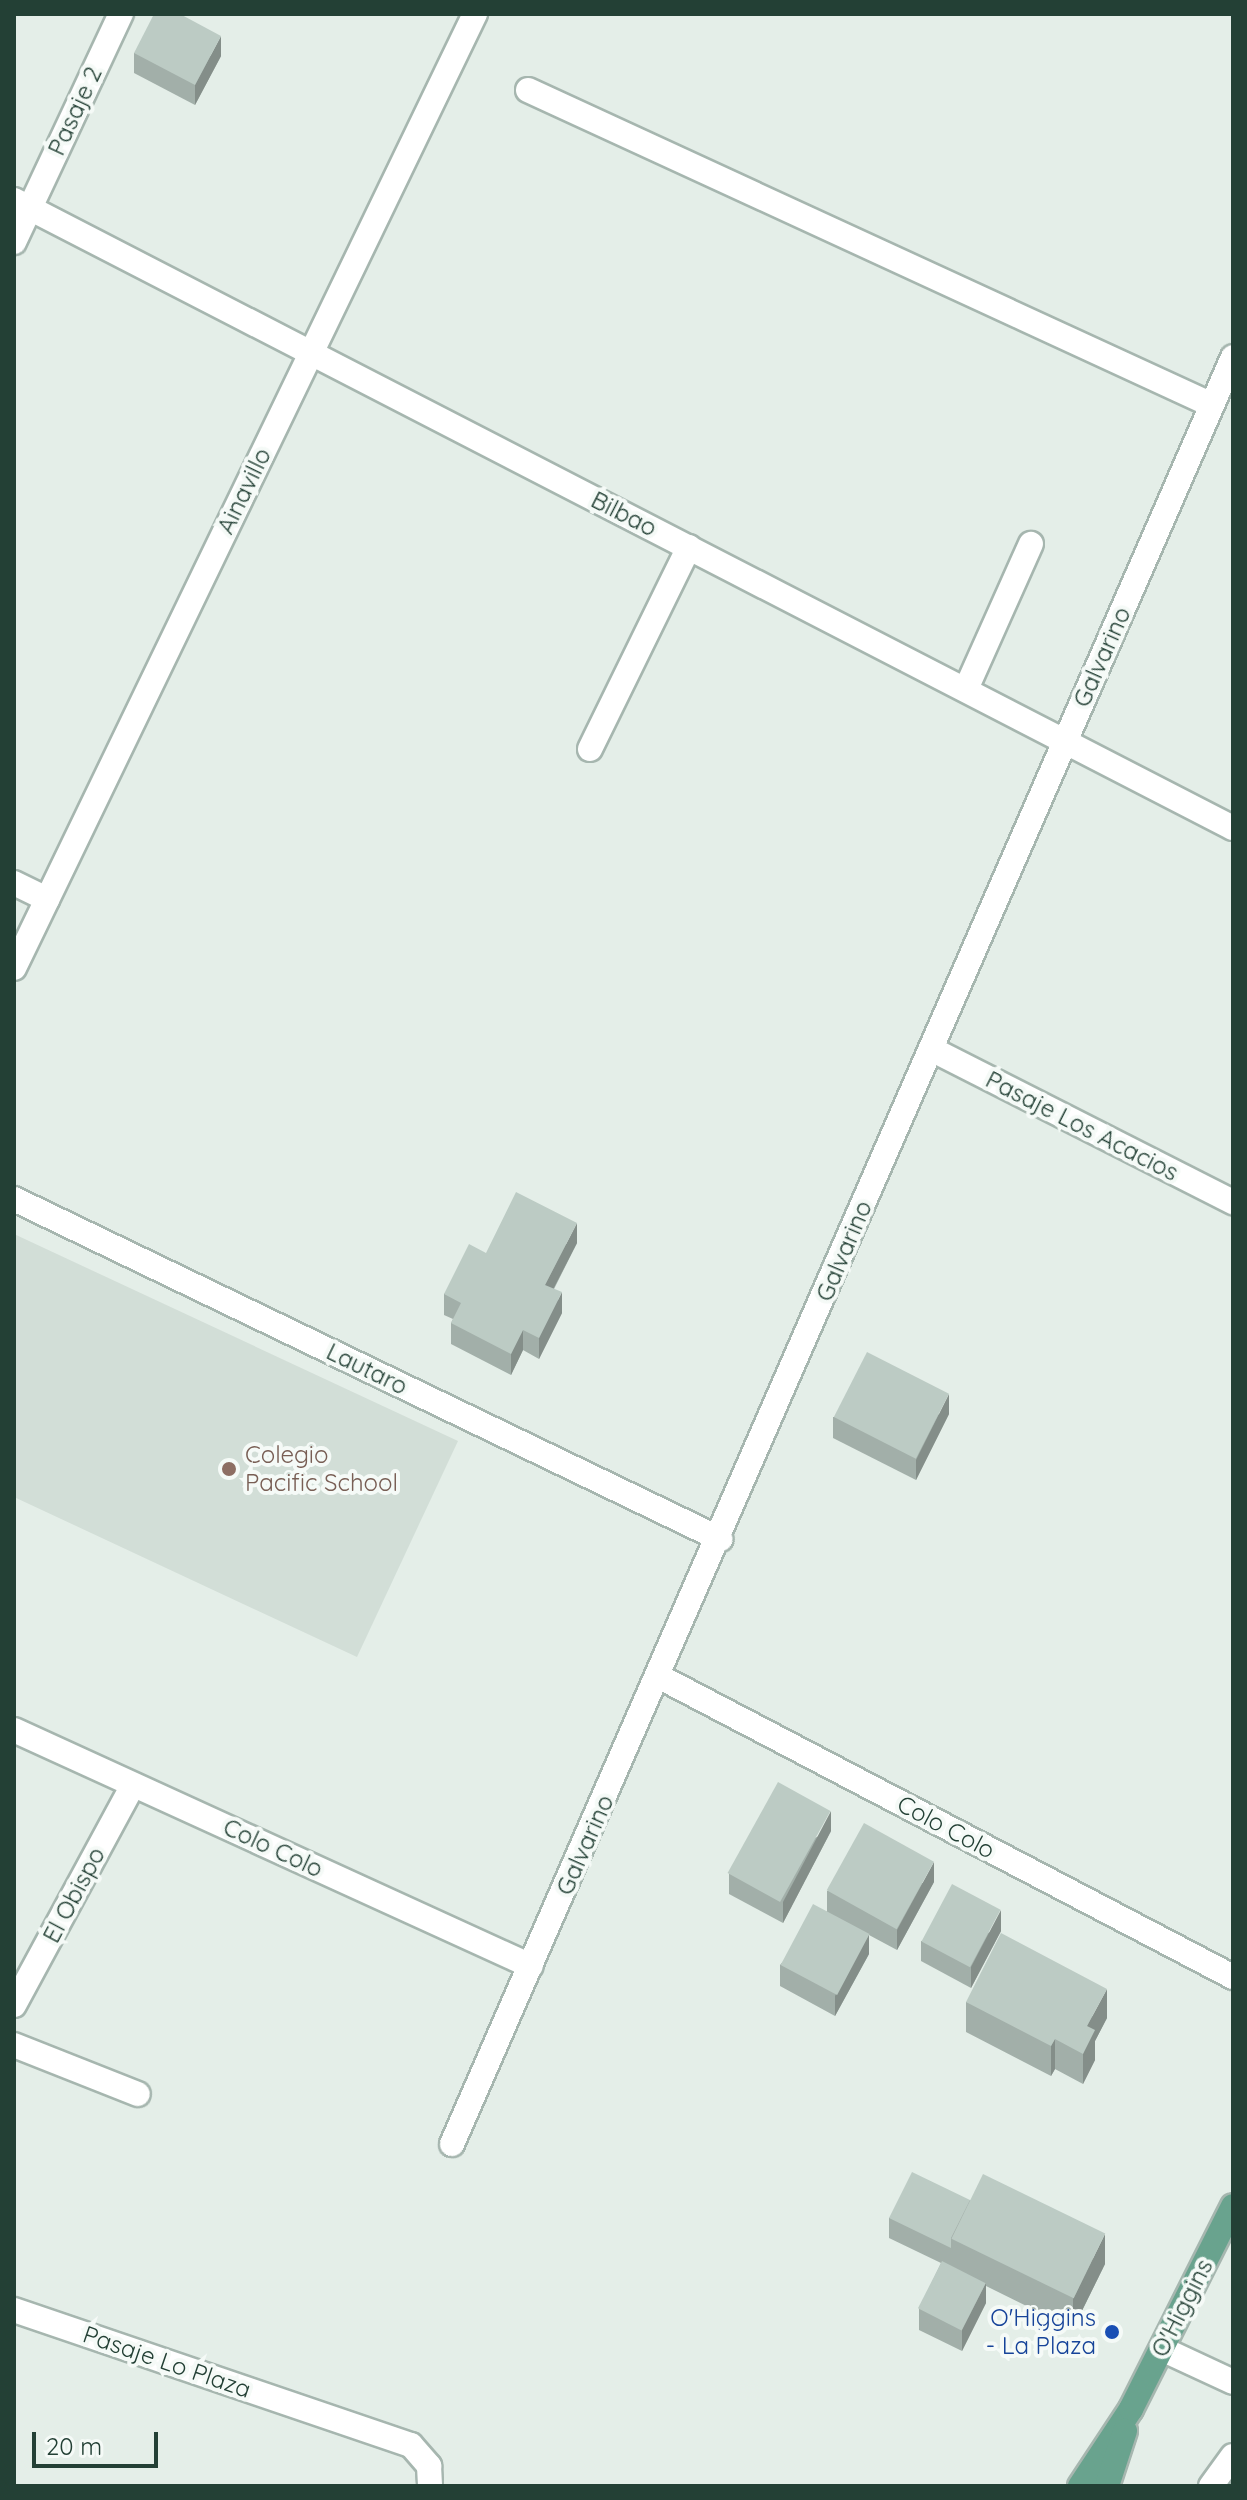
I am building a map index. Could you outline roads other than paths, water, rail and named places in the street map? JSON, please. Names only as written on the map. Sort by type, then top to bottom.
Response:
[{"type":"main road","name":"O'Higgins","points":[[1080,2486],[1131,2409],[1233,2206]]},
{"type":"main road","name":"O'Higgins","points":[[1107,2486],[1131,2409]]},
{"type":"street","name":"Pasaje 2","points":[[14,242],[22,204],[121,14]]},
{"type":"street","name":"Ainavillo","points":[[14,968],[475,14]]},
{"type":"street","points":[[528,90],[1212,405]]},
{"type":"street","name":"Bilbao","points":[[22,204],[1233,828]]},
{"type":"street","name":"Galvarino","points":[[452,2144],[660,1677],[1233,357]]},
{"type":"street","points":[[966,689],[1031,544]]},
{"type":"street","points":[[590,749],[689,547]]},
{"type":"street","points":[[14,883],[47,899]]},
{"type":"street","name":"Pasaje Los Acacios","points":[[931,1049],[1233,1202]]},
{"type":"street","name":"Lautaro","points":[[14,1199],[720,1539]]},
{"type":"street","name":"Colo Colo","points":[[660,1677],[1233,1977]]},
{"type":"street","name":"Colo Colo","points":[[14,1730],[531,1966]]},
{"type":"street","name":"El Obispo","points":[[14,2005],[133,1785]]},
{"type":"street","points":[[14,2045],[138,2094]]},
{"type":"street","name":"Pasaje Lo Plaza","points":[[14,2310],[411,2445],[429,2466],[430,2486]]},
{"type":"street","points":[[1162,2349],[1233,2382]]},
{"type":"street","points":[[1211,2486],[1233,2456]]},
{"type":"place","name":"Colegio Pacific School","points":[[229,1469]]},
{"type":"place","name":"O'Higgins - La Plaza","points":[[1112,2332]]}]
